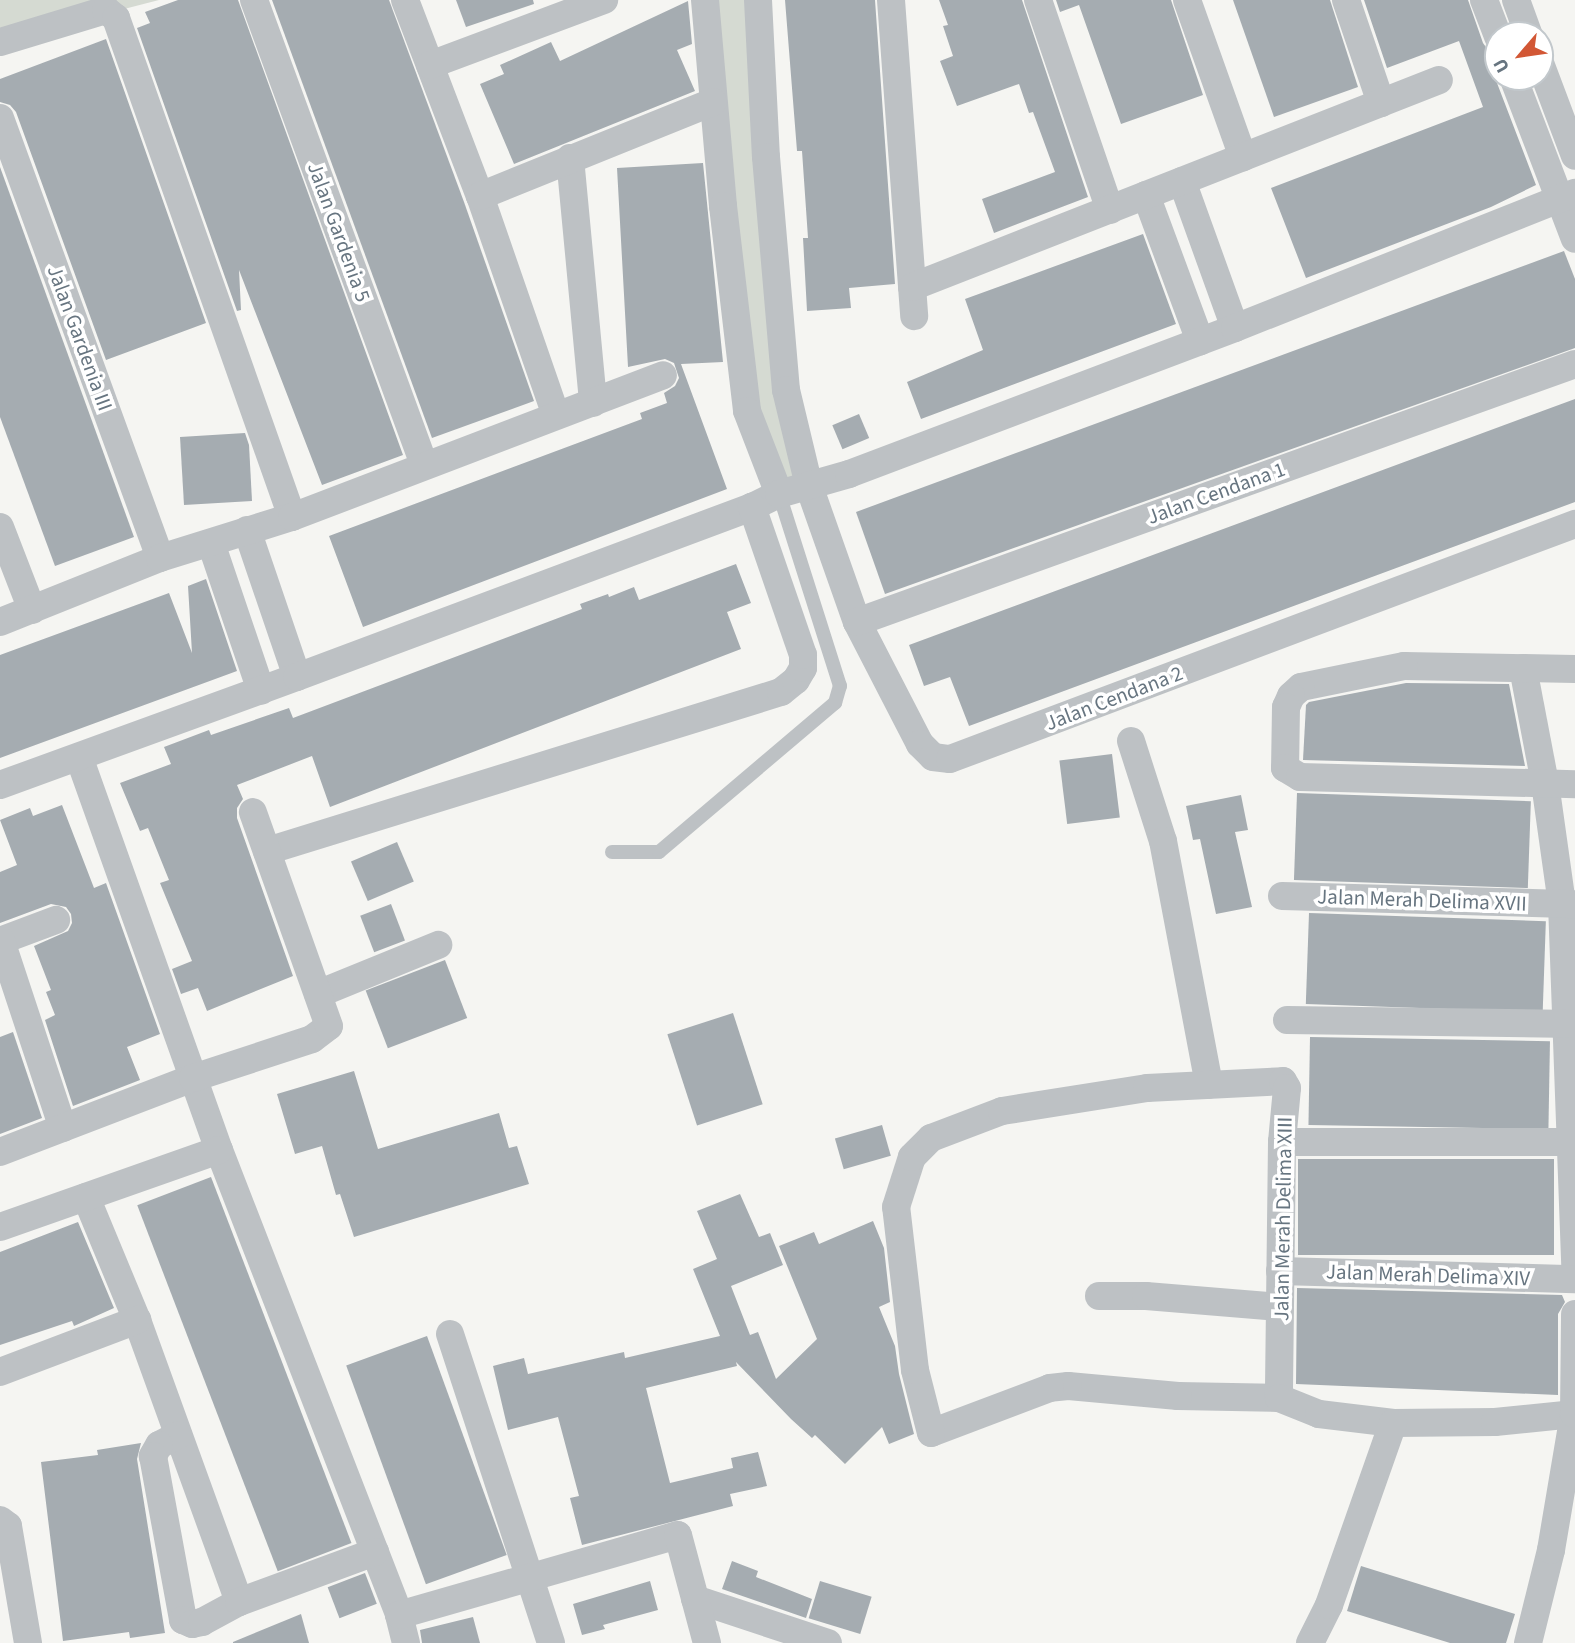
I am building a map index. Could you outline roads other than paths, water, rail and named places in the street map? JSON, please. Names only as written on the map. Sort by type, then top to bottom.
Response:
[{"type":"street","name":"Jalan Gardenia 5","points":[[254,0],[424,464]]},
{"type":"street","points":[[405,0],[480,196],[556,415]]},
{"type":"street","points":[[430,65],[604,0]]},
{"type":"street","points":[[705,0],[713,103],[747,411],[779,494]]},
{"type":"street","name":"Jalan Cendana 2","points":[[758,0],[766,157],[786,390],[809,486],[858,622],[920,744],[933,757],[950,759],[1575,524]]},
{"type":"street","points":[[891,0],[914,316]]},
{"type":"street","points":[[1038,0],[1110,210]]},
{"type":"street","points":[[1187,0],[1243,157]]},
{"type":"street","points":[[1346,0],[1381,103]]},
{"type":"street","points":[[1485,0],[1492,21]]},
{"type":"street","points":[[1516,0],[1524,21]]},
{"type":"street","points":[[0,42],[106,10],[116,18],[292,517]]},
{"type":"street","points":[[912,287],[1439,80]]},
{"type":"street","points":[[1519,91],[1567,197],[1575,239]]},
{"type":"street","points":[[1551,91],[1575,156]]},
{"type":"street","points":[[480,196],[713,103]]},
{"type":"street","name":"Jalan Gardenia III","points":[[0,118],[160,558]]},
{"type":"street","points":[[570,158],[593,403]]},
{"type":"street","points":[[1182,181],[1235,328]]},
{"type":"street","points":[[1146,195],[1200,341]]},
{"type":"street","points":[[0,785],[752,508],[779,494],[849,474],[1235,328],[1567,197]]},
{"type":"street","name":"Jalan Cendana 1","points":[[858,622],[1575,364]]},
{"type":"street","points":[[0,622],[160,558],[292,517],[424,464],[663,375]]},
{"type":"street","points":[[267,851],[781,692],[796,680],[803,668],[803,655],[752,508]]},
{"type":"street","points":[[0,527],[32,610]]},
{"type":"street","points":[[247,530],[297,677]]},
{"type":"street","points":[[211,543],[261,691]]},
{"type":"street","points":[[1575,669],[1404,666],[1301,688],[1291,696],[1286,707],[1285,768],[1300,777],[1575,784]]},
{"type":"street","points":[[1523,668],[1569,904],[1575,1268]]},
{"type":"street","points":[[1130,741],[1168,864],[1209,1085]]},
{"type":"street","points":[[79,757],[219,1150],[399,1615],[406,1643]]},
{"type":"street","points":[[0,1152],[193,1078],[322,1034],[329,1026],[254,812]]},
{"type":"street","name":"Jalan Merah Delima XVII","points":[[1282,896],[1569,904]]},
{"type":"street","points":[[56,920],[0,941],[10,1004],[63,1128]]},
{"type":"street","points":[[318,994],[438,945]]},
{"type":"street","points":[[1287,1020],[1572,1024]]},
{"type":"street","name":"Jalan Merah Delima XIII","points":[[1283,1081],[1287,1088],[1282,1142],[1279,1398],[1178,1396],[1068,1386],[1050,1388],[931,1433],[915,1370],[896,1207],[912,1157],[931,1138],[1002,1111],[1147,1088],[1209,1085],[1283,1081]]},
{"type":"street","points":[[1282,1142],[1572,1142]]},
{"type":"street","points":[[0,1227],[219,1150]]},
{"type":"street","points":[[86,1198],[137,1320],[239,1602]]},
{"type":"street","name":"Jalan Merah Delima XIV","points":[[1280,1271],[1575,1279]]},
{"type":"street","points":[[1099,1296],[1146,1296],[1280,1307]]},
{"type":"street","points":[[1528,1643],[1563,1551],[1574,1414],[1575,1314]]},
{"type":"street","points":[[0,1372],[137,1320]]},
{"type":"street","points":[[450,1334],[551,1643]]},
{"type":"street","points":[[1279,1398],[1319,1414],[1393,1423],[1495,1422],[1574,1414]]},
{"type":"street","points":[[1310,1643],[1329,1605],[1393,1423]]},
{"type":"street","points":[[178,1434],[159,1445],[153,1456],[183,1620],[192,1624],[202,1622],[239,1602],[375,1552]]},
{"type":"street","points":[[0,1520],[8,1526],[28,1643]]},
{"type":"street","points":[[399,1615],[678,1535],[707,1643]]},
{"type":"street","points":[[695,1599],[776,1635],[828,1643]]},
{"type":"lane","points":[[612,852],[659,852],[835,703],[840,686],[779,494]]}]
